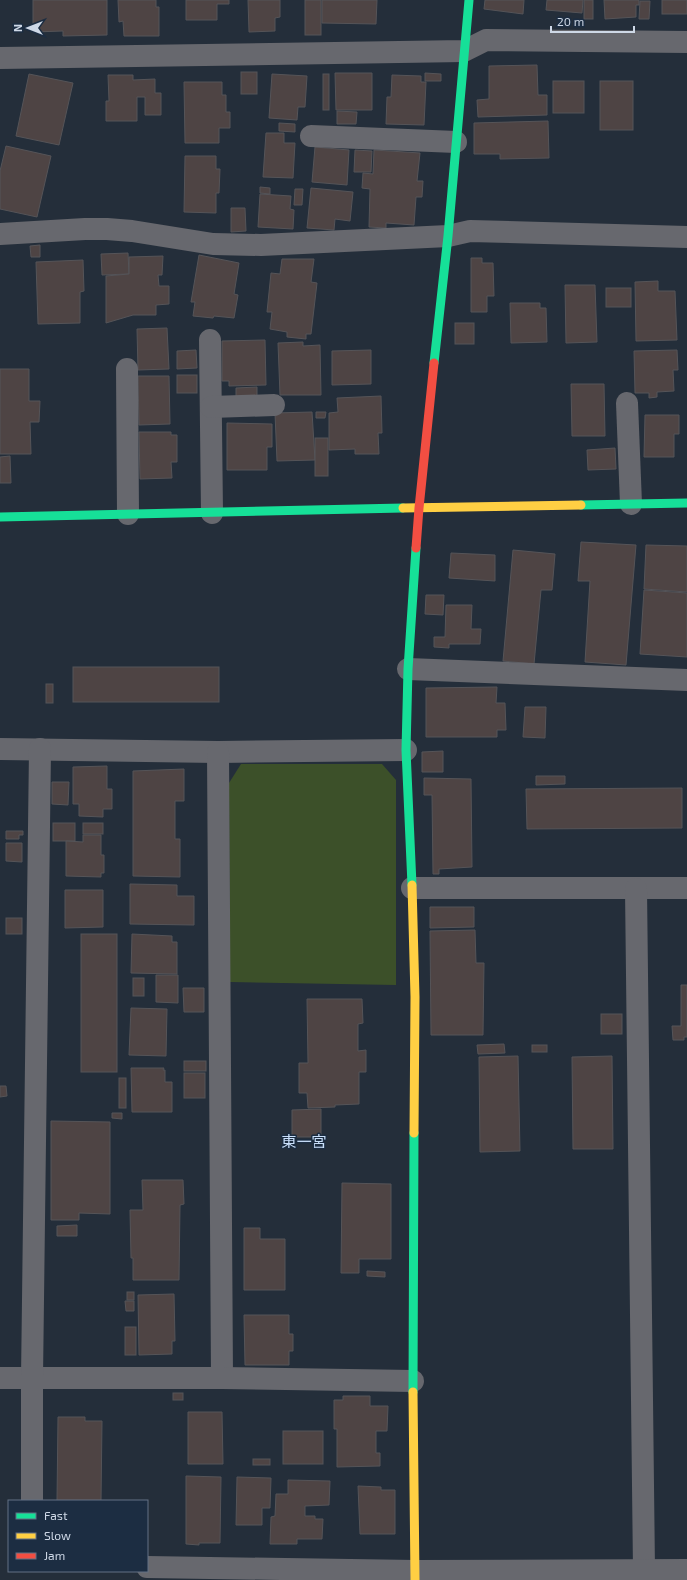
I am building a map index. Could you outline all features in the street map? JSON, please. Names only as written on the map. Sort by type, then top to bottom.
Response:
[{"type":"street","points":[[415,1576],[413,1381],[414,997],[412,888],[406,750],[408,669],[419,508],[448,236],[469,0]]},
{"type":"street","points":[[0,58],[464,51],[486,40],[687,42]]},
{"type":"street","points":[[311,136],[456,142]]},
{"type":"street","points":[[0,234],[107,229],[132,231],[213,244],[261,245],[448,236],[470,231],[687,237]]},
{"type":"street","points":[[210,340],[212,512]]},
{"type":"street","points":[[127,369],[128,514]]},
{"type":"street","points":[[627,403],[631,504]]},
{"type":"street","points":[[211,407],[274,405]]},
{"type":"street","points":[[0,517],[687,503]]},
{"type":"street","points":[[408,669],[687,680]]},
{"type":"street","points":[[0,749],[218,752],[406,750]]},
{"type":"street","points":[[32,1500],[32,1378],[40,750]]},
{"type":"street","points":[[218,752],[222,1378]]},
{"type":"street","points":[[412,888],[687,888]]},
{"type":"street","points":[[636,889],[644,1570]]},
{"type":"street","points":[[0,1378],[222,1378],[413,1381]]},
{"type":"street","points":[[148,1567],[415,1576],[687,1570]]},
{"type":"green space","points":[[241,764],[382,764],[396,780],[396,985],[230,982],[229,783]]},
{"type":"building","points":[[33,0],[107,0],[107,35],[63,36],[63,31],[33,32]]},
{"type":"building","points":[[118,0],[156,0],[156,7],[159,7],[159,36],[124,36],[123,21],[119,22]]},
{"type":"building","points":[[186,0],[229,0],[229,4],[217,4],[217,20],[186,20]]},
{"type":"building","points":[[248,0],[280,0],[280,17],[275,18],[275,31],[249,32]]},
{"type":"building","points":[[305,0],[321,0],[321,35],[305,35]]},
{"type":"building","points":[[322,0],[377,0],[376,24],[322,23]]},
{"type":"building","points":[[485,0],[524,0],[523,14],[484,9]]},
{"type":"building","points":[[547,0],[583,0],[582,13],[546,10]]},
{"type":"building","points":[[584,0],[593,0],[593,19],[584,19]]},
{"type":"building","points":[[604,0],[639,0],[639,5],[636,5],[636,17],[605,19]]},
{"type":"building","points":[[662,0],[687,0],[687,14],[662,14]]},
{"type":"building","points":[[640,1],[650,1],[649,19],[639,19]]},
{"type":"building","points":[[537,65],[538,95],[547,95],[547,115],[478,117],[477,100],[489,99],[489,66]]},
{"type":"building","points":[[241,72],[257,72],[257,94],[241,94]]},
{"type":"building","points":[[335,73],[372,73],[372,110],[336,110]]},
{"type":"building","points":[[425,73],[441,74],[441,81],[425,81]]},
{"type":"building","points":[[29,74],[73,83],[59,145],[16,136]]},
{"type":"building","points":[[272,74],[307,76],[305,107],[298,107],[297,120],[269,118]]},
{"type":"building","points":[[323,74],[329,74],[329,110],[323,110]]},
{"type":"building","points":[[108,75],[133,75],[133,80],[155,79],[155,93],[161,93],[161,115],[145,115],[145,97],[137,97],[137,121],[106,121],[106,101],[109,101]]},
{"type":"building","points":[[392,75],[421,76],[421,82],[426,82],[424,125],[386,124],[387,97],[391,97]]},
{"type":"building","points":[[553,81],[584,81],[584,113],[553,113]]},
{"type":"building","points":[[600,81],[633,81],[633,130],[600,130]]},
{"type":"building","points":[[184,82],[222,82],[222,95],[226,95],[226,112],[230,112],[230,128],[219,128],[219,143],[185,143]]},
{"type":"building","points":[[337,111],[357,112],[356,124],[337,124]]},
{"type":"building","points":[[548,121],[549,158],[500,159],[500,154],[474,154],[474,123]]},
{"type":"building","points":[[279,123],[295,124],[295,132],[279,131]]},
{"type":"building","points":[[266,133],[284,133],[284,143],[295,143],[293,178],[263,177]]},
{"type":"building","points":[[6,146],[51,156],[37,217],[0,209],[0,171]]},
{"type":"building","points":[[315,147],[349,150],[347,185],[312,182]]},
{"type":"building","points":[[355,150],[372,151],[371,172],[354,172]]},
{"type":"building","points":[[374,150],[420,153],[417,181],[423,181],[422,197],[416,197],[414,225],[386,223],[386,228],[369,227],[370,189],[362,188],[363,173],[373,174]]},
{"type":"building","points":[[185,156],[216,156],[216,169],[220,169],[219,193],[216,193],[216,213],[184,212]]},
{"type":"building","points":[[260,187],[270,188],[270,194],[260,193]]},
{"type":"building","points":[[311,188],[353,192],[350,221],[335,219],[334,230],[307,228]]},
{"type":"building","points":[[295,189],[303,189],[302,205],[294,205]]},
{"type":"building","points":[[260,194],[291,196],[290,209],[294,210],[293,229],[258,227]]},
{"type":"building","points":[[231,208],[245,208],[246,231],[231,232]]},
{"type":"building","points":[[40,245],[40,257],[31,257],[30,246]]},
{"type":"building","points":[[128,253],[129,274],[102,275],[101,254]]},
{"type":"building","points":[[199,255],[239,263],[234,294],[238,295],[234,318],[193,316],[195,302],[191,302]]},
{"type":"building","points":[[163,256],[162,275],[158,275],[159,286],[169,286],[169,304],[156,305],[156,315],[133,315],[106,323],[106,276],[129,274],[129,257]]},
{"type":"building","points":[[471,258],[482,258],[482,263],[493,263],[494,296],[487,296],[487,312],[471,312]]},
{"type":"building","points":[[282,259],[314,259],[311,282],[317,283],[311,334],[306,334],[306,339],[287,337],[287,332],[270,329],[272,312],[267,312],[271,273],[280,274]]},
{"type":"building","points":[[83,260],[84,291],[80,292],[80,323],[38,324],[36,262]]},
{"type":"building","points":[[658,281],[658,291],[675,291],[677,340],[636,341],[635,282]]},
{"type":"building","points":[[565,285],[595,285],[597,342],[566,343]]},
{"type":"building","points":[[606,288],[631,288],[631,307],[606,307]]},
{"type":"building","points":[[510,303],[540,303],[540,308],[546,308],[547,342],[511,343]]},
{"type":"building","points":[[455,323],[474,323],[474,344],[455,344]]},
{"type":"building","points":[[167,328],[169,369],[138,370],[137,329]]},
{"type":"building","points":[[265,340],[266,385],[229,386],[229,381],[222,381],[222,341]]},
{"type":"building","points":[[303,342],[303,346],[320,345],[321,395],[280,395],[278,343]]},
{"type":"building","points":[[196,350],[197,368],[177,369],[177,351]]},
{"type":"building","points":[[371,350],[371,384],[332,385],[332,351]]},
{"type":"building","points":[[677,350],[678,370],[673,370],[674,391],[657,392],[657,397],[649,398],[649,393],[635,393],[634,351]]},
{"type":"building","points":[[0,369],[29,369],[29,401],[40,401],[39,422],[30,422],[31,454],[0,454]]},
{"type":"building","points":[[177,375],[197,375],[197,393],[177,393]]},
{"type":"building","points":[[138,376],[169,376],[170,424],[139,425]]},
{"type":"building","points":[[571,384],[604,384],[605,436],[572,436]]},
{"type":"building","points":[[257,387],[257,396],[236,397],[236,388]]},
{"type":"building","points":[[381,396],[382,433],[378,433],[379,454],[355,454],[355,449],[329,450],[329,413],[338,412],[337,398]]},
{"type":"building","points":[[312,412],[315,460],[277,461],[275,413]]},
{"type":"building","points":[[316,412],[326,412],[325,418],[316,418]]},
{"type":"building","points":[[645,415],[679,415],[679,434],[674,434],[674,457],[644,457]]},
{"type":"building","points":[[227,423],[272,424],[272,447],[267,447],[267,470],[227,470]]},
{"type":"building","points":[[139,432],[171,432],[171,435],[177,435],[177,462],[171,462],[172,478],[140,479]]},
{"type":"building","points":[[315,438],[328,438],[328,476],[315,476]]},
{"type":"building","points":[[615,448],[616,469],[588,470],[587,450]]},
{"type":"building","points":[[10,456],[11,483],[0,483],[0,457]]},
{"type":"building","points":[[581,542],[636,545],[626,665],[585,662],[590,581],[578,581]]},
{"type":"building","points":[[646,545],[687,546],[687,592],[644,589]]},
{"type":"building","points":[[513,550],[555,554],[552,590],[541,590],[534,664],[503,661]]},
{"type":"building","points":[[451,553],[495,555],[495,581],[449,578]]},
{"type":"building","points":[[644,590],[687,593],[687,657],[640,654]]},
{"type":"building","points":[[426,595],[444,595],[443,615],[425,614]]},
{"type":"building","points":[[446,605],[472,605],[471,629],[481,629],[480,644],[449,644],[449,648],[434,647],[434,637],[445,637]]},
{"type":"building","points":[[73,667],[219,667],[219,702],[73,702]]},
{"type":"building","points":[[46,684],[53,684],[53,703],[46,703]]},
{"type":"building","points":[[497,687],[496,703],[505,703],[506,730],[497,730],[497,737],[426,737],[426,688]]},
{"type":"building","points":[[525,707],[546,707],[545,738],[523,737]]},
{"type":"building","points":[[443,751],[443,772],[422,772],[422,752]]},
{"type":"building","points":[[107,766],[107,789],[112,789],[112,809],[103,809],[103,817],[79,816],[79,804],[73,804],[73,767]]},
{"type":"building","points":[[184,769],[184,801],[175,801],[175,839],[180,839],[180,877],[133,876],[133,771]]},
{"type":"building","points":[[536,776],[565,776],[565,784],[536,785]]},
{"type":"building","points":[[424,778],[471,779],[472,867],[439,869],[439,874],[433,874],[432,795],[424,795]]},
{"type":"building","points":[[52,782],[69,782],[68,805],[52,804]]},
{"type":"building","points":[[682,788],[682,828],[527,829],[526,789]]},
{"type":"building","points":[[53,823],[75,823],[75,841],[53,841]]},
{"type":"building","points":[[83,823],[103,823],[103,834],[83,834]]},
{"type":"building","points":[[6,831],[23,831],[23,835],[19,835],[19,839],[6,839]]},
{"type":"building","points":[[83,835],[101,835],[101,855],[104,855],[104,873],[101,873],[101,877],[66,876],[66,841],[83,842]]},
{"type":"building","points":[[6,843],[22,843],[22,862],[6,861]]},
{"type":"building","points":[[130,884],[177,885],[177,896],[194,896],[194,925],[130,924]]},
{"type":"building","points":[[65,890],[103,890],[103,927],[65,928]]},
{"type":"building","points":[[430,907],[474,907],[474,927],[430,928]]},
{"type":"building","points":[[6,918],[22,918],[22,934],[6,934]]},
{"type":"building","points":[[475,930],[476,963],[484,963],[483,1035],[431,1035],[430,931]]},
{"type":"building","points":[[81,934],[117,934],[117,1072],[81,1072]]},
{"type":"building","points":[[132,934],[172,936],[172,942],[177,942],[177,974],[131,973]]},
{"type":"building","points":[[156,975],[178,975],[178,1003],[156,1002]]},
{"type":"building","points":[[133,978],[144,978],[144,996],[133,996]]},
{"type":"building","points":[[681,985],[687,985],[687,1037],[684,1037],[684,1040],[673,1040],[672,1026],[681,1026]]},
{"type":"building","points":[[183,988],[204,988],[204,1012],[184,1012]]},
{"type":"building","points":[[307,999],[362,999],[363,1023],[358,1024],[358,1051],[366,1050],[366,1072],[359,1072],[359,1104],[308,1108],[307,1093],[299,1093],[299,1063],[308,1063]]},
{"type":"building","points":[[131,1008],[167,1009],[166,1056],[129,1055]]},
{"type":"building","points":[[601,1014],[622,1014],[622,1034],[601,1034]]},
{"type":"building","points":[[504,1044],[505,1053],[478,1054],[477,1045]]},
{"type":"building","points":[[532,1045],[547,1045],[547,1052],[532,1052]]},
{"type":"building","points":[[518,1056],[520,1151],[480,1152],[479,1057]]},
{"type":"building","points":[[612,1056],[613,1149],[573,1149],[572,1057]]},
{"type":"building","points":[[184,1061],[206,1061],[206,1071],[184,1071]]},
{"type":"building","points":[[131,1068],[164,1068],[165,1082],[172,1082],[172,1112],[132,1112]]},
{"type":"building","points":[[184,1073],[205,1073],[205,1098],[184,1098]]},
{"type":"building","points":[[119,1078],[126,1078],[126,1108],[119,1108]]},
{"type":"building","points":[[0,1086],[6,1086],[7,1096],[0,1097]]},
{"type":"building","points":[[321,1109],[321,1137],[292,1137],[292,1110]]},
{"type":"building","points":[[112,1113],[122,1113],[122,1119],[112,1118]]},
{"type":"building","points":[[51,1121],[110,1122],[110,1214],[79,1213],[79,1220],[51,1220]]},
{"type":"building","points":[[142,1180],[183,1180],[184,1204],[180,1205],[179,1280],[133,1280],[130,1210],[143,1210]]},
{"type":"building","points":[[342,1183],[391,1184],[391,1259],[359,1259],[359,1273],[341,1273]]},
{"type":"building","points":[[77,1225],[77,1236],[57,1236],[57,1226]]},
{"type":"building","points":[[244,1228],[260,1228],[260,1239],[285,1239],[285,1290],[244,1290]]},
{"type":"building","points":[[367,1271],[385,1272],[385,1277],[367,1276]]},
{"type":"building","points":[[127,1292],[134,1292],[134,1300],[127,1300]]},
{"type":"building","points":[[174,1294],[175,1341],[172,1341],[172,1354],[139,1355],[138,1295]]},
{"type":"building","points":[[125,1301],[134,1301],[134,1311],[126,1311]]},
{"type":"building","points":[[244,1315],[289,1315],[289,1334],[293,1334],[293,1351],[289,1351],[289,1365],[245,1365]]},
{"type":"building","points":[[125,1327],[136,1327],[136,1355],[125,1355]]},
{"type":"building","points":[[173,1393],[183,1393],[183,1400],[173,1400]]},
{"type":"building","points":[[343,1396],[370,1396],[370,1406],[388,1406],[387,1431],[376,1431],[376,1453],[380,1453],[380,1466],[337,1467],[337,1429],[334,1429],[334,1400],[343,1400]]},
{"type":"building","points":[[188,1412],[222,1412],[223,1464],[188,1464]]},
{"type":"building","points":[[58,1417],[85,1417],[85,1421],[102,1421],[101,1500],[57,1500]]},
{"type":"building","points":[[283,1431],[323,1431],[323,1464],[283,1464]]},
{"type":"building","points":[[253,1459],[270,1459],[270,1465],[253,1465]]},
{"type":"building","points":[[186,1476],[221,1477],[220,1543],[199,1543],[199,1545],[186,1544]]},
{"type":"building","points":[[237,1477],[271,1478],[270,1508],[262,1508],[262,1525],[236,1525]]},
{"type":"building","points":[[288,1480],[330,1481],[329,1505],[305,1506],[305,1516],[315,1516],[315,1519],[323,1519],[322,1539],[297,1539],[297,1544],[270,1544],[271,1517],[275,1516],[276,1494],[288,1494]]},
{"type":"building","points":[[358,1486],[381,1487],[381,1490],[395,1490],[395,1534],[360,1534]]},
{"type":"traffic: fast","points":[[434,363],[448,236],[469,0]]},
{"type":"traffic: fast","points":[[581,505],[687,503]]},
{"type":"traffic: fast","points":[[0,517],[403,508]]},
{"type":"traffic: fast","points":[[412,885],[406,750],[408,669],[416,548]]},
{"type":"traffic: fast","points":[[413,1392],[414,1133]]},
{"type":"traffic: slow","points":[[403,508],[581,505]]},
{"type":"traffic: slow","points":[[412,885],[415,997],[414,1133]]},
{"type":"traffic: slow","points":[[413,1392],[415,1580]]},
{"type":"traffic: jam","points":[[416,548],[434,363]]},
{"type":"district","name":"東一宮","points":[[304,1141]]}]
